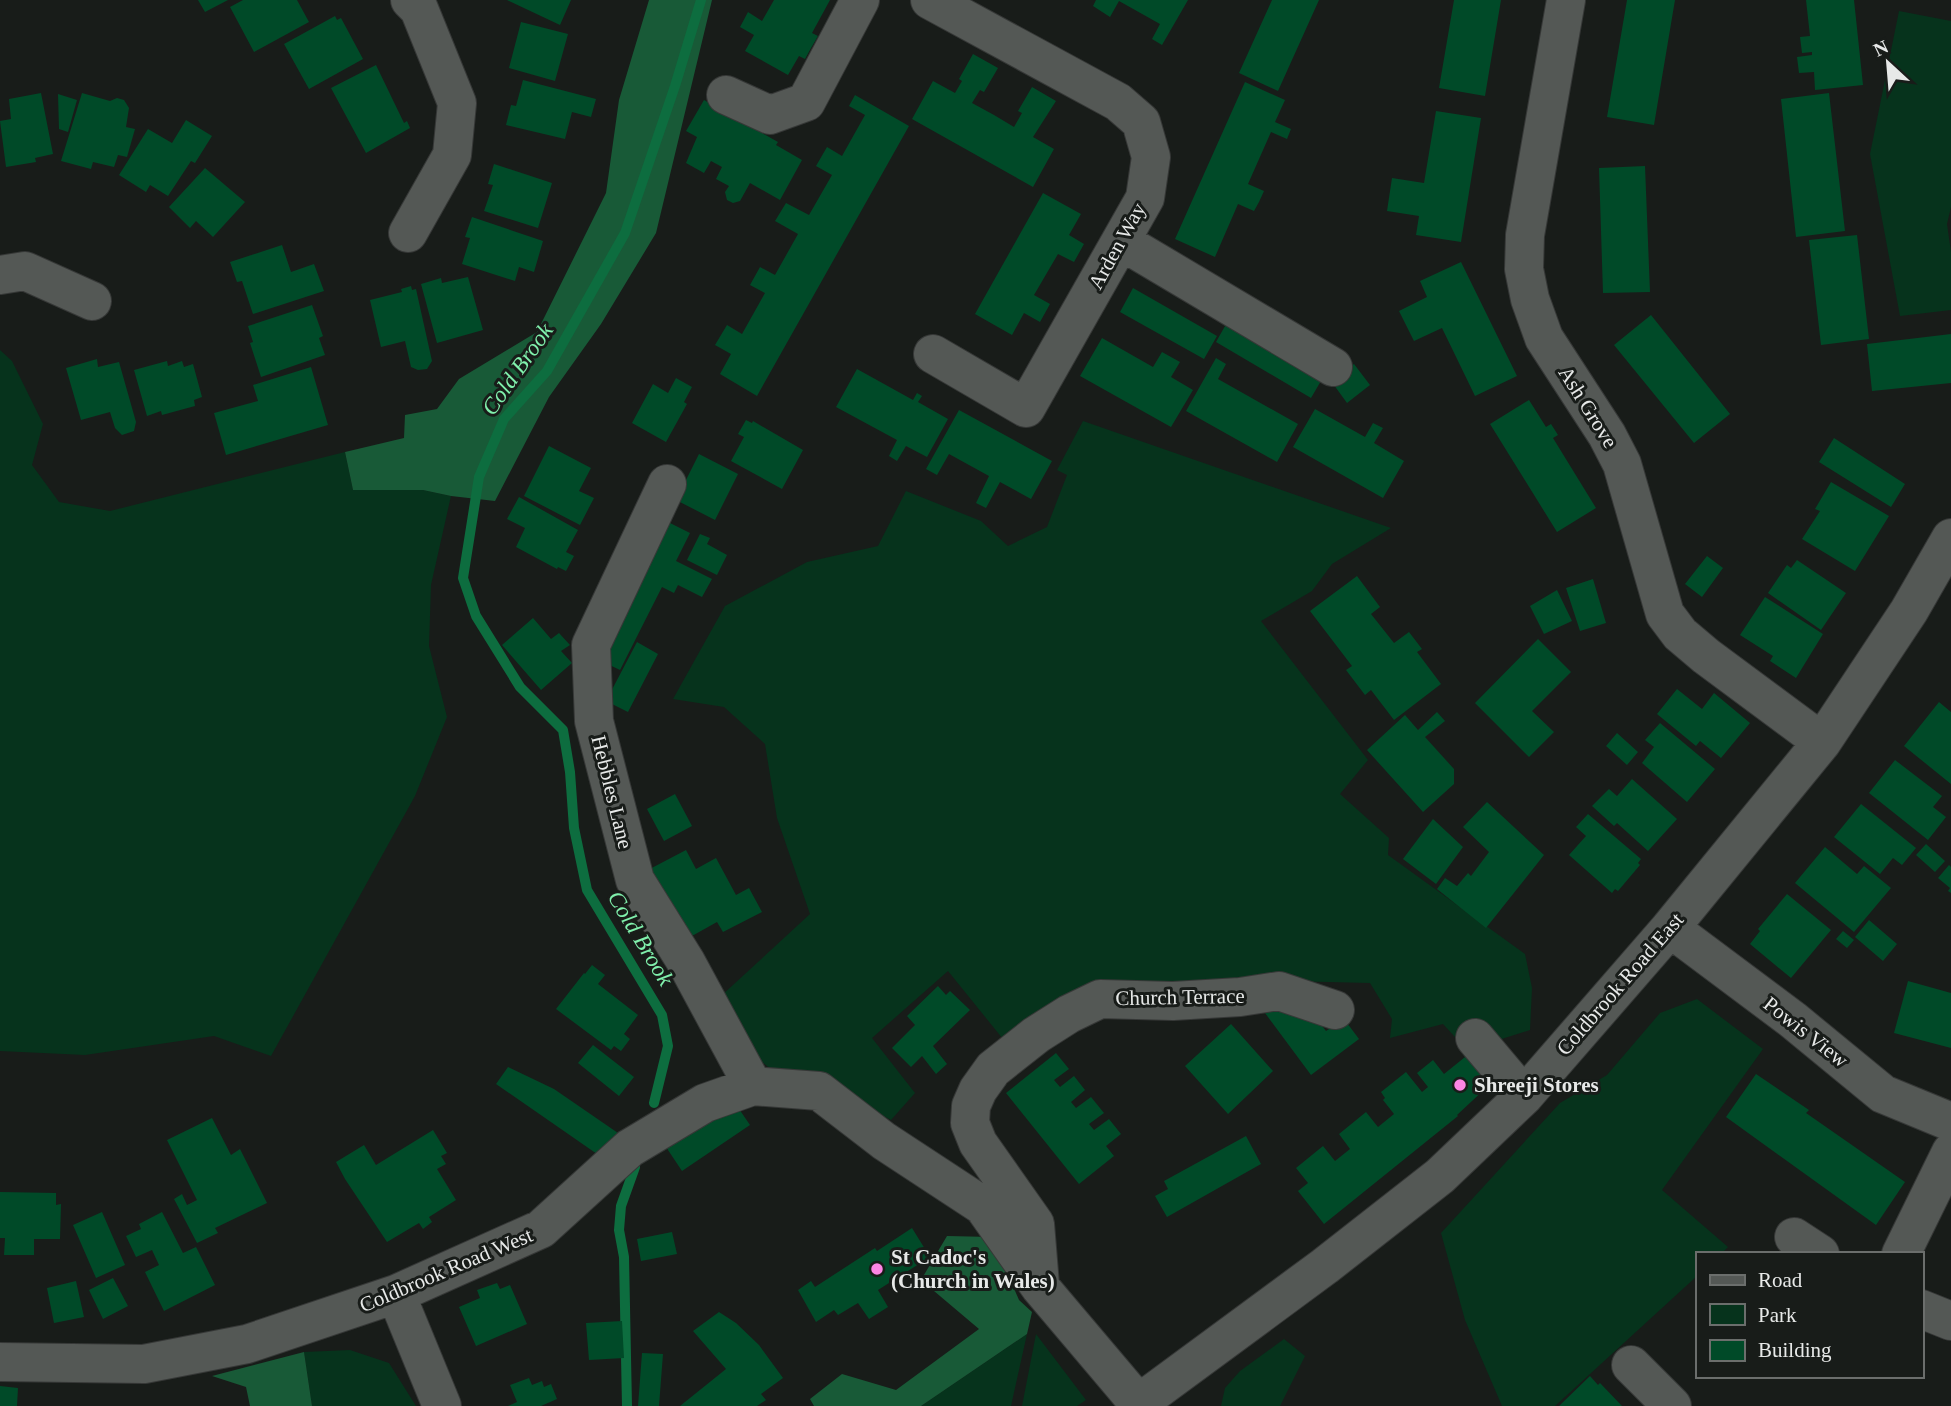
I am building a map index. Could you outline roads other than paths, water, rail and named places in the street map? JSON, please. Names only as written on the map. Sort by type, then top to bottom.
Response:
[{"type":"street","points":[[726,95],[770,114],[806,102],[860,0]]},
{"type":"street","name":"Arden Way","points":[[930,0],[1118,102],[1141,122],[1151,157],[1145,198],[1026,408],[933,354]]},
{"type":"street","name":"Ash Grove","points":[[1566,0],[1525,235],[1524,269],[1530,299],[1544,338],[1607,435],[1622,464],[1665,614],[1680,634],[1706,656],[1822,742]]},
{"type":"street","points":[[408,233],[452,155],[457,103],[419,3]]},
{"type":"street","points":[[1121,241],[1332,367]]},
{"type":"street","points":[[0,275],[25,271],[92,301]]},
{"type":"street","name":"Hebbles Lane","points":[[667,484],[591,645],[594,721],[635,880],[686,961],[753,1086]]},
{"type":"street","name":"Coldbrook Road East","points":[[1141,1405],[1440,1176],[1524,1096],[1670,928],[1822,742],[1909,611],[1951,538]]},
{"type":"street","name":"Powis View","points":[[1670,928],[1793,1020],[1883,1094],[1951,1122]]},
{"type":"street","name":"Church Terrace","points":[[1040,1287],[1035,1224],[978,1143],[970,1123],[971,1106],[978,1090],[993,1069],[1036,1035],[1069,1014],[1100,999],[1173,1001],[1240,997],[1279,991],[1335,1010]]},
{"type":"street","points":[[1475,1038],[1524,1096]]},
{"type":"street","name":"Coldbrook Road West","points":[[0,1362],[144,1364],[247,1344],[396,1294],[541,1229],[630,1148],[705,1103],[753,1086],[819,1091],[884,1141],[984,1206],[1040,1287],[1141,1405]]},
{"type":"street","points":[[1902,1252],[1951,1152]]},
{"type":"street","points":[[396,1294],[442,1406]]},
{"type":"street","points":[[1923,1310],[1951,1321]]},
{"type":"street","points":[[1632,1365],[1672,1406]]},
{"type":"waterway","name":"Cold Brook","points":[[654,1103],[668,1046],[662,1015],[587,890],[574,828],[570,772],[563,730],[520,687],[476,616],[463,578],[479,477],[504,419],[547,371],[625,233],[701,0]]},
{"type":"waterway","name":"Cold Brook","points":[[627,1406],[624,1257],[619,1230],[621,1206],[635,1167]]},
{"type":"place","name":"Shreeji Stores","points":[[1460,1085]]},
{"type":"place","name":"St Cadoc's (Church in Wales)","points":[[877,1269]]}]
